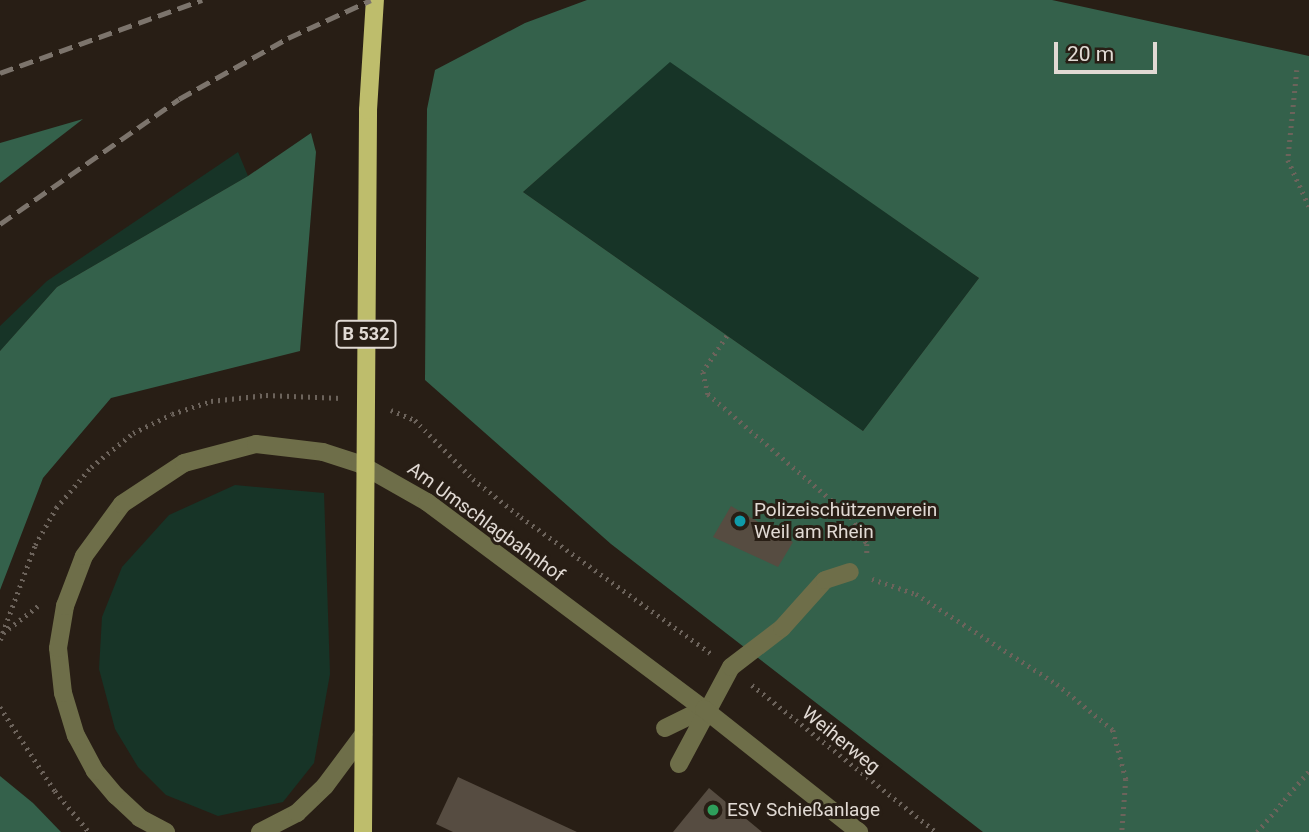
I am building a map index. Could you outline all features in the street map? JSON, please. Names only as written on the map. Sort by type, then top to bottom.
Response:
[{"type":"main road","name":"B 532","points":[[362,832],[368,110],[375,0]]},
{"type":"street","name":"Am Umschlagbahnhof","points":[[166,832],[140,818],[95,771],[73,725],[58,648],[73,581],[97,532],[122,504],[155,479],[220,451],[256,444],[323,452],[386,476],[704,709],[859,832]]},
{"type":"street","points":[[679,764],[704,709],[730,667],[782,628],[825,580],[850,572]]},
{"type":"street","points":[[665,728],[704,709]]},
{"type":"street","points":[[260,832],[297,813],[325,786],[363,735]]},
{"type":"path","points":[[1297,70],[1288,160],[1309,206]]},
{"type":"path","points":[[727,336],[703,372],[708,394],[851,517],[867,544],[867,554],[850,572],[916,594],[1057,684],[1113,730],[1126,779],[1122,832]]},
{"type":"path","name":"Weiherweg","points":[[730,667],[936,832]]},
{"type":"path","points":[[0,707],[55,790],[89,832]]},
{"type":"path","points":[[1257,832],[1309,771]]},
{"type":"green space","points":[[587,0],[1052,0],[1309,56],[1309,832],[983,832],[611,544],[425,380],[427,109],[435,70],[525,23]],"holes":[[[670,62],[979,278],[863,431],[523,192]]]},
{"type":"green space","points":[[670,61],[979,278],[863,431],[523,192]]},
{"type":"green space","points":[[83,119],[0,183],[0,143]]},
{"type":"green space","points":[[311,133],[316,152],[300,351],[111,398],[43,478],[0,590],[0,351],[57,287],[248,176]]},
{"type":"green space","points":[[238,152],[248,176],[57,287],[0,351],[0,326],[47,281]]},
{"type":"green space","points":[[235,485],[324,493],[330,674],[314,763],[283,802],[218,816],[166,795],[138,767],[115,729],[99,669],[102,617],[122,567],[169,515]]},
{"type":"green space","points":[[0,776],[33,803],[61,832],[0,832]]},
{"type":"building","name":"Polizeischützenverein Weil am Rhein","points":[[731,506],[793,542],[778,567],[713,537]]},
{"type":"building","points":[[458,777],[577,832],[453,832],[436,824]]},
{"type":"building","name":"ESV Schießanlage","points":[[709,788],[762,832],[673,832]]},
{"type":"railway","points":[[0,73],[202,0]]},
{"type":"railway","points":[[0,224],[179,99],[288,38],[371,0]]},
{"type":"place","name":"Polizeischützenverein Weil am Rhein","points":[[740,521]]},
{"type":"place","name":"ESV Schießanlage","points":[[713,810]]}]
